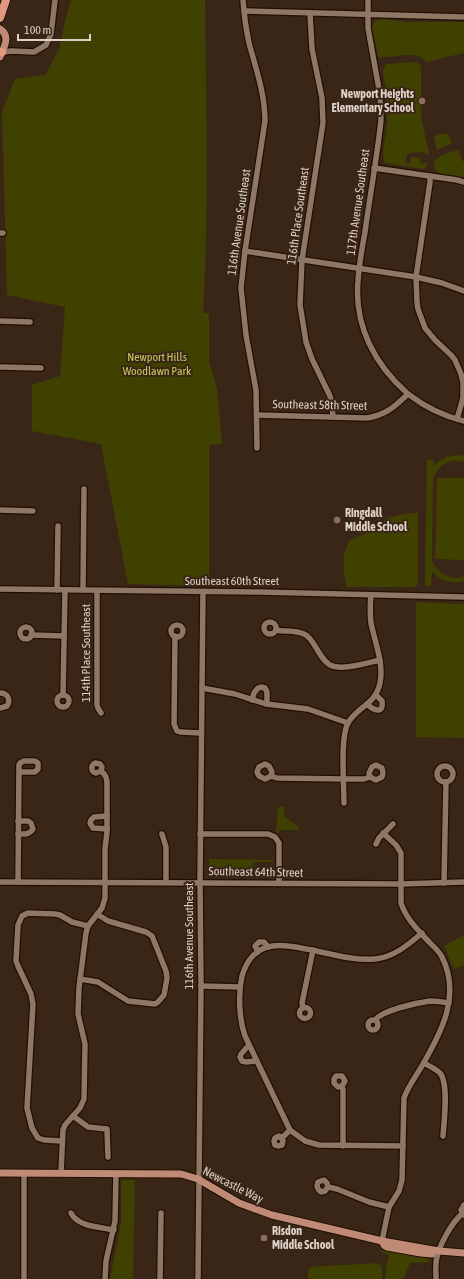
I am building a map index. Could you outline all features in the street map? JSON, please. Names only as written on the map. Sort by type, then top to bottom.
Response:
[{"type":"highway","points":[[0,18],[6,0]]},
{"type":"main road","points":[[0,28],[6,33],[6,42],[1,54]]},
{"type":"main road","name":"Newcastle Way","points":[[0,1173],[181,1174],[198,1179],[239,1203],[261,1212],[382,1241],[439,1251],[464,1253]]},
{"type":"street","points":[[1,54],[12,51],[34,52],[46,45],[51,34],[55,0]]},
{"type":"street","name":"116th Avenue Southeast","points":[[244,0],[244,11],[249,41],[262,91],[265,112],[265,121],[244,251],[242,276],[242,303],[246,335],[255,378],[257,448]]},
{"type":"street","name":"117th Avenue Southeast","points":[[368,0],[367,14],[369,39],[380,95],[381,108],[379,134],[359,268],[359,309],[368,339],[378,361],[385,371],[408,394]]},
{"type":"street","points":[[244,11],[464,17]]},
{"type":"street","name":"116th Place Southeast","points":[[310,13],[312,49],[322,98],[322,123],[302,260],[300,305],[306,342],[312,360],[330,396],[333,417]]},
{"type":"street","points":[[374,168],[464,182]]},
{"type":"street","points":[[430,176],[416,277],[417,302],[421,319],[429,334],[455,360],[461,374],[463,398],[457,419]]},
{"type":"street","points":[[244,251],[416,277],[442,282],[464,290]]},
{"type":"street","points":[[0,321],[30,322]]},
{"type":"street","points":[[0,367],[41,368]]},
{"type":"street","points":[[408,394],[429,408],[464,421]]},
{"type":"street","name":"Southeast 58th Street","points":[[257,415],[376,417],[389,411],[408,394]]},
{"type":"street","name":"114th Place Southeast","points":[[83,590],[84,489]]},
{"type":"street","points":[[0,510],[33,510]]},
{"type":"street","points":[[57,590],[58,526]]},
{"type":"street","name":"Southeast 60th Street","points":[[0,589],[287,592],[464,598]]},
{"type":"street","points":[[63,695],[65,590]]},
{"type":"street","name":"114th Place Southeast","points":[[97,591],[97,705],[101,713]]},
{"type":"street","name":"116th Avenue Southeast","points":[[198,1279],[201,986],[200,834],[203,592]]},
{"type":"street","points":[[344,803],[344,734],[348,723],[376,695],[379,689],[381,675],[380,660],[370,618],[371,595]]},
{"type":"street","points":[[276,630],[297,632],[306,635],[310,638],[323,658],[330,665],[340,667],[380,660]]},
{"type":"street","points":[[31,635],[64,636]]},
{"type":"street","points":[[175,636],[173,720],[175,728],[177,731],[201,733]]},
{"type":"street","points":[[202,688],[235,694],[267,704],[301,707],[348,723]]},
{"type":"street","points":[[252,700],[254,693],[258,688],[265,688],[267,692],[267,704]]},
{"type":"street","points":[[0,693],[7,695],[9,701],[7,706],[0,708]]},
{"type":"street","points":[[367,704],[374,710],[381,708],[382,701],[376,695]]},
{"type":"street","points":[[61,1173],[62,1141],[65,1125],[82,1104],[84,1092],[85,1044],[78,1014],[80,979],[88,926],[104,904],[107,783],[105,776],[101,771]]},
{"type":"street","points":[[18,882],[19,772]]},
{"type":"street","points":[[271,776],[277,778],[344,779],[364,779],[370,777]]},
{"type":"street","points":[[444,883],[446,782]]},
{"type":"street","points":[[107,816],[94,817],[90,823],[94,828],[107,829]]},
{"type":"street","points":[[18,821],[28,821],[31,823],[33,829],[27,834],[18,834]]},
{"type":"street","points":[[376,844],[393,824]]},
{"type":"street","points":[[162,834],[166,846],[166,882]]},
{"type":"street","points":[[200,834],[268,834],[275,837],[278,843],[279,883]]},
{"type":"street","points":[[382,1241],[389,1207],[401,1185],[403,1176],[404,1098],[424,1063],[445,1020],[449,1003],[449,984],[443,961],[438,951],[402,908],[401,853],[396,845],[383,834]]},
{"type":"street","name":"Southeast 64th Street","points":[[0,882],[401,884],[464,882]]},
{"type":"street","points":[[62,1141],[44,1140],[38,1138],[32,1128],[27,1108],[34,1004],[18,966],[16,956],[18,925],[20,918],[25,914],[54,914],[60,915],[72,922],[88,926]]},
{"type":"street","points":[[80,979],[98,982],[128,1001],[155,1004],[161,1000],[164,994],[167,975],[152,936],[146,932],[108,921],[97,914]]},
{"type":"street","points":[[403,1146],[343,1146],[313,1144],[290,1130],[256,1061],[241,1023],[240,987],[244,970],[248,963],[262,949],[264,942],[260,941],[255,946],[262,949],[285,945],[361,959],[377,959],[402,949],[422,933]]},
{"type":"street","points":[[303,1008],[302,1003],[313,950]]},
{"type":"street","points":[[201,986],[240,987]]},
{"type":"street","points":[[376,1020],[380,1016],[400,1008],[430,1001],[449,1003]]},
{"type":"street","points":[[249,1045],[240,1054],[240,1057],[242,1061],[256,1061]]},
{"type":"street","points":[[424,1063],[437,1071],[444,1080],[445,1093],[443,1136]]},
{"type":"street","points":[[342,1086],[343,1146]]},
{"type":"street","points":[[73,1116],[88,1127],[107,1128],[108,1157]]},
{"type":"street","points":[[282,1138],[290,1130]]},
{"type":"street","points":[[24,1173],[24,1279]]},
{"type":"street","points":[[105,1279],[106,1261],[114,1230],[116,1215],[116,1174]]},
{"type":"street","points":[[315,1186],[320,1181],[324,1180],[328,1187],[337,1189],[369,1202],[389,1207]]},
{"type":"street","points":[[436,1279],[436,1264],[439,1251],[450,1230],[463,1215],[461,1210],[464,1205]]},
{"type":"street","points":[[71,1213],[75,1220],[82,1223],[114,1230]]},
{"type":"street","points":[[160,1279],[161,1213]]},
{"type":"green space","name":"Newport Hills Woodlawn Park","points":[[71,0],[205,0],[207,196],[203,313],[209,313],[209,361],[217,389],[222,444],[209,445],[209,586],[128,584],[101,444],[32,431],[32,385],[60,376],[65,307],[7,295],[2,112],[15,79],[45,75],[59,50]]},
{"type":"green space","points":[[381,19],[406,22],[464,22],[464,53],[426,62],[419,56],[414,55],[380,58],[378,56],[372,27],[374,21]]},
{"type":"green space","points":[[417,62],[421,66],[421,116],[429,154],[427,155],[424,152],[408,153],[405,162],[410,164],[411,157],[421,158],[420,164],[427,163],[426,167],[423,169],[385,163],[383,155],[387,119],[383,70],[386,64]]},
{"type":"green space","points":[[447,133],[452,143],[437,150],[434,136]]},
{"type":"green space","points":[[458,150],[464,163],[464,178],[441,174],[436,171],[434,166],[435,162],[440,156]]},
{"type":"green space","points":[[457,455],[464,456],[464,462],[454,461],[445,464],[435,475],[433,480],[432,561],[441,573],[454,578],[464,576],[464,581],[446,581],[439,578],[432,571],[431,586],[425,586],[427,460],[433,459],[434,466],[444,458]]},
{"type":"green space","points":[[437,478],[464,478],[464,560],[435,559]]},
{"type":"green space","points":[[418,513],[418,584],[415,587],[346,587],[346,579],[344,576],[344,554],[349,541],[371,531],[389,517]]},
{"type":"green space","points":[[416,602],[464,604],[464,738],[416,737]]},
{"type":"green space","points":[[278,807],[284,807],[284,816],[295,824],[300,830],[280,830],[278,834],[276,832]]},
{"type":"green space","points":[[209,859],[273,860],[274,862],[253,862],[253,876],[213,876],[209,873]]},
{"type":"green space","points":[[464,935],[464,965],[454,969],[444,946]]},
{"type":"green space","points":[[123,1180],[135,1180],[133,1279],[110,1279],[121,1223],[121,1182]]},
{"type":"green space","points":[[385,1245],[425,1253],[430,1262],[410,1263],[403,1279],[385,1279],[389,1255],[382,1252]]},
{"type":"green space","points":[[378,1263],[382,1267],[382,1279],[308,1279],[308,1270],[310,1267]]},
{"type":"place","name":"Newport Heights Elementary School","points":[[422,101]]},
{"type":"place","name":"Ringdall Middle School","points":[[337,520]]},
{"type":"place","name":"Risdon Middle School","points":[[264,1238]]}]
